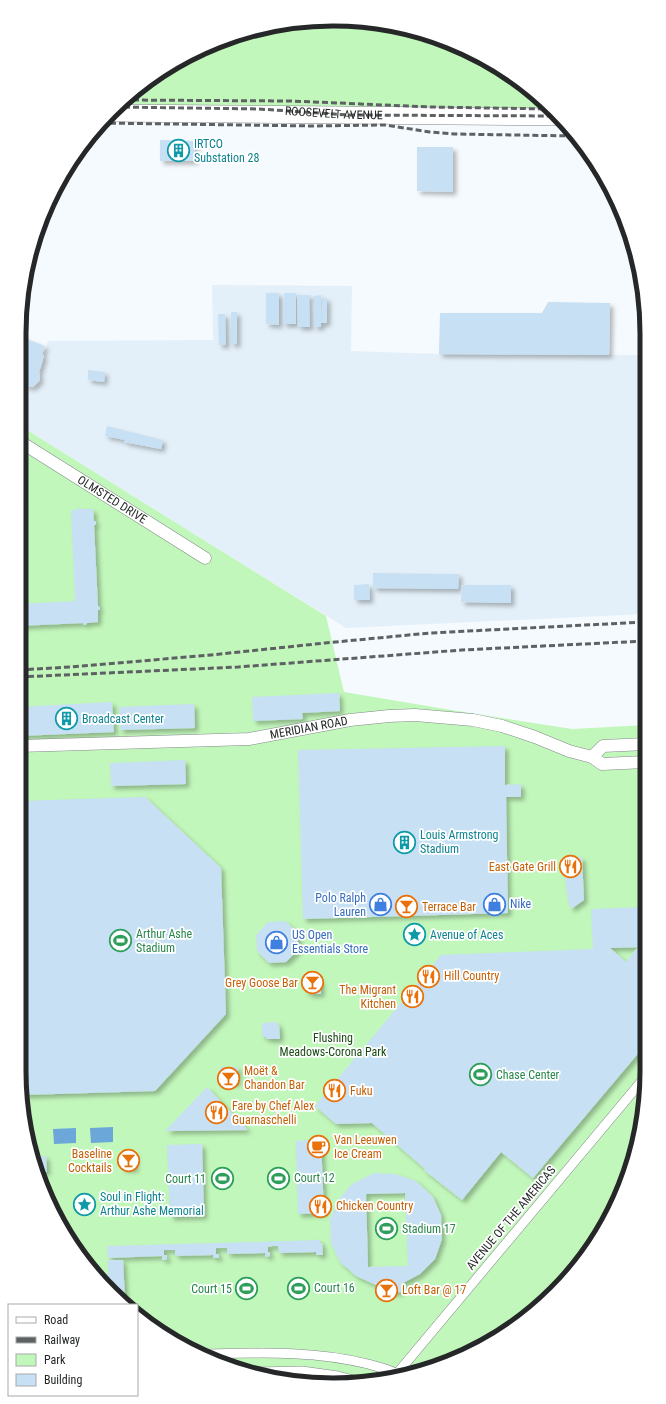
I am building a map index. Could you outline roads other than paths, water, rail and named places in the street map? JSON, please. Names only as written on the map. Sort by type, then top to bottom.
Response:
[{"type":"main road","name":"ROOSEVELT AVENUE","points":[[119,113],[551,117]]},
{"type":"street","name":"OLMSTED DRIVE","points":[[26,445],[205,558]]},
{"type":"street","name":"MERIDIAN ROAD","points":[[26,746],[249,739],[350,720],[415,715],[474,720],[502,726],[535,737],[569,751],[592,757],[602,764],[640,762]]},
{"type":"street","points":[[592,757],[603,746],[640,744]]},
{"type":"street","name":"AVENUE OF THE AMERICAS","points":[[401,1370],[639,1084]]},
{"type":"street","points":[[213,1354],[312,1354],[351,1360],[385,1368],[392,1372]]},
{"type":"street","points":[[271,1372],[302,1371],[344,1377]]},
{"type":"water","points":[[113,1127],[113,1142],[91,1143],[90,1128]]},
{"type":"water","points":[[76,1128],[76,1143],[54,1144],[53,1129]]},
{"type":"railway","points":[[133,100],[292,101],[430,107],[542,109]]},
{"type":"railway","points":[[125,107],[259,109],[349,115],[550,116]]},
{"type":"railway","points":[[109,123],[314,126],[385,125],[454,134],[568,136]]},
{"type":"railway","points":[[26,670],[211,655],[430,633],[640,622]]},
{"type":"railway","points":[[26,677],[238,667],[462,650],[640,641]]},
{"type":"place","name":"IRTCO Substation 28","points":[[178,151]]},
{"type":"place","name":"Broadcast Center","points":[[66,719]]},
{"type":"place","name":"Louis Armstrong Stadium","points":[[404,842]]},
{"type":"place","name":"East Gate Grill","points":[[571,867]]},
{"type":"place","name":"Nike","points":[[495,904]]},
{"type":"place","name":"Polo Ralph Lauren","points":[[381,905]]},
{"type":"place","name":"Terrace Bar","points":[[406,907]]},
{"type":"place","name":"Avenue of Aces","points":[[415,935]]},
{"type":"place","name":"Arthur Ashe Stadium","points":[[121,941]]},
{"type":"place","name":"US Open Essentials Store","points":[[277,942]]},
{"type":"place","name":"Hill Country","points":[[429,976]]},
{"type":"place","name":"Grey Goose Bar","points":[[313,983]]},
{"type":"place","name":"The Migrant Kitchen","points":[[412,997]]},
{"type":"place","name":"Chase Center","points":[[481,1075]]},
{"type":"place","name":"Moët & Chandon Bar","points":[[228,1078]]},
{"type":"place","name":"Fuku","points":[[335,1091]]},
{"type":"place","name":"Fare by Chef Alex Guarnaschelli","points":[[216,1113]]},
{"type":"place","name":"Van Leeuwen Ice Cream","points":[[319,1147]]},
{"type":"place","name":"Baseline Cocktails","points":[[128,1161]]},
{"type":"place","name":"Court 12","points":[[278,1178]]},
{"type":"place","name":"Court 11","points":[[222,1179]]},
{"type":"place","name":"Soul in Flight: Arthur Ashe Memorial","points":[[85,1204]]},
{"type":"place","name":"Chicken Country","points":[[321,1206]]},
{"type":"place","name":"Stadium 17","points":[[386,1229]]},
{"type":"place","name":"Court 16","points":[[299,1288]]},
{"type":"place","name":"Court 15","points":[[247,1289]]},
{"type":"place","name":"Loft Bar @ 17","points":[[387,1290]]},
{"type":"park label","name":"Flushing Meadows-Corona Park","points":[[333,1045]]}]
